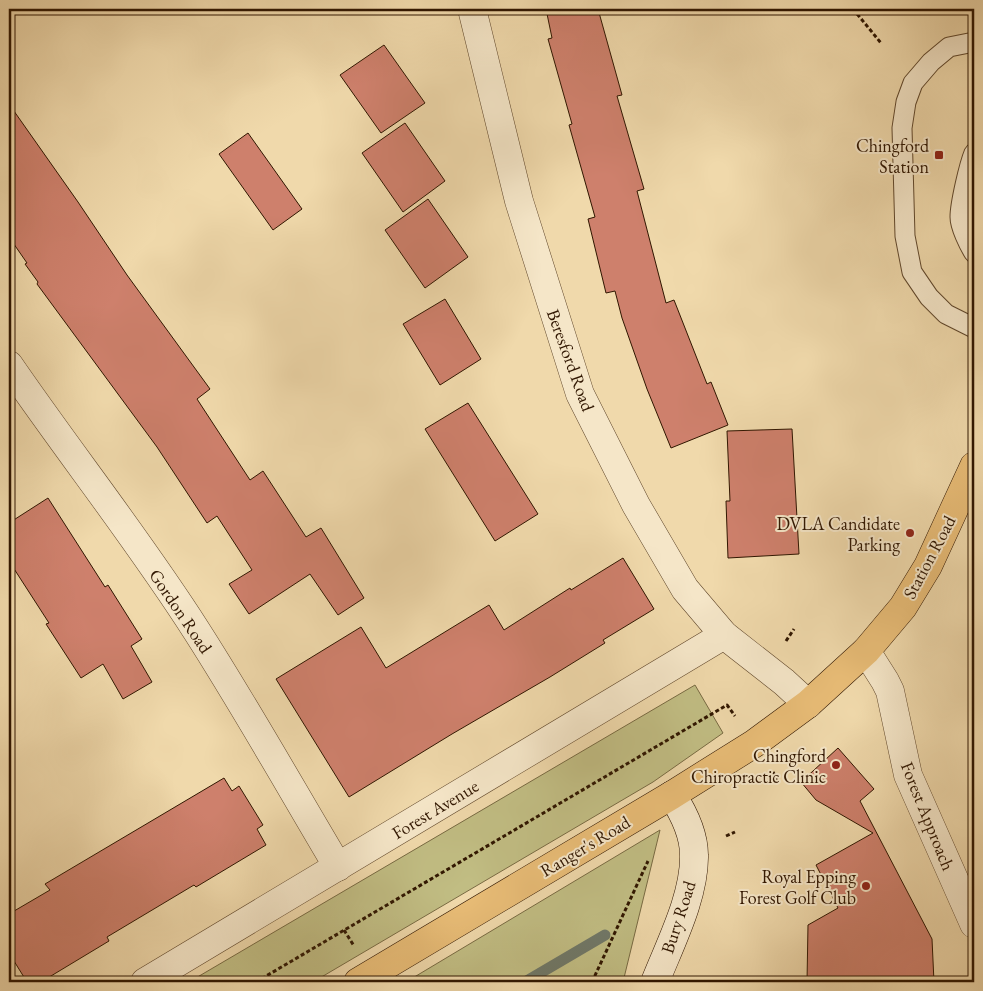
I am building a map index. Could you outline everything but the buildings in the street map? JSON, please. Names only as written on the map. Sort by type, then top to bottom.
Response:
[{"type":"main road","name":"Station Road","points":[[808,704],[866,651],[903,607],[928,566],[974,466]]},
{"type":"main road","name":"Ranger's Road","points":[[358,982],[755,743],[808,704]]},
{"type":"street","name":"Beresford Road","points":[[472,9],[519,201],[580,394],[636,505],[685,589],[724,635],[784,682],[808,704]]},
{"type":"street","name":"Gordon Road","points":[[9,365],[196,630],[338,867]]},
{"type":"street","name":"Forest Avenue","points":[[145,982],[724,635]]},
{"type":"street","name":"Forest Approach","points":[[866,651],[886,681],[890,691],[908,775],[974,924]]},
{"type":"street","name":"Bury Road","points":[[655,982],[686,902],[693,872],[694,853],[685,816],[672,794]]},
{"type":"lane","points":[[974,42],[949,47],[930,62],[913,83],[906,102],[902,128],[905,236],[912,272],[929,297],[946,314],[974,328]]},
{"type":"lane","points":[[974,153],[970,162],[960,219],[969,245],[974,253]]},
{"type":"path","points":[[852,9],[881,43]]},
{"type":"path","points":[[954,9],[974,13]]},
{"type":"path","points":[[784,644],[794,629]]},
{"type":"path","points":[[256,982],[727,705]]},
{"type":"path","points":[[724,838],[735,832]]},
{"type":"path","points":[[592,982],[648,861]]},
{"type":"path","points":[[344,930],[357,951]]},
{"type":"shaded area","points":[[695,685],[723,733],[653,782],[313,982],[189,982]]},
{"type":"shaded area","points":[[660,830],[623,982],[406,982]]},
{"type":"waterway","points":[[525,982],[605,935]]},
{"type":"place","name":"Chingford Station","points":[[939,155]]},
{"type":"place","name":"DVLA Candidate Parking","points":[[910,533]]},
{"type":"place","name":"Chingford Chiropractic Clinic","points":[[836,765]]},
{"type":"place","name":"Royal Epping Forest Golf Club","points":[[866,886]]}]
